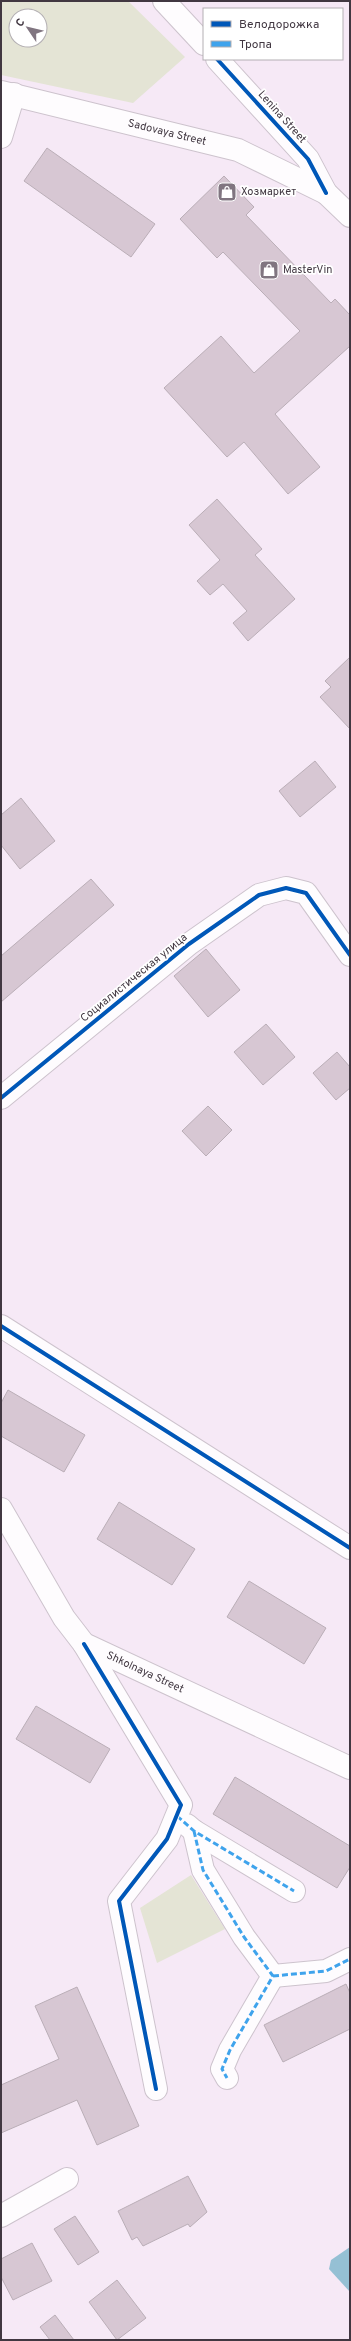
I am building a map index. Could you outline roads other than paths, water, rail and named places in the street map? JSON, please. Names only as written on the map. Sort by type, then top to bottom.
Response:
[{"type":"street","points":[[164,1],[203,43]]},
{"type":"street","name":"Lenina Street","points":[[218,60],[308,159],[326,193],[350,216]]},
{"type":"street","points":[[1,137],[8,93]]},
{"type":"street","name":"Sadovaya Street","points":[[8,93],[238,150],[326,193]]},
{"type":"street","name":"Социалистическая улица","points":[[1,1098],[189,944],[259,895],[286,888],[306,893],[350,955]]},
{"type":"street","points":[[1,1326],[350,1548]]},
{"type":"street","name":"Shkolnaya Street","points":[[1,1509],[64,1618],[84,1644],[350,1768]]},
{"type":"street","points":[[84,1644],[181,1805],[167,1839],[119,1901],[156,2088]]},
{"type":"street","points":[[177,1816],[194,1831],[294,1891]]},
{"type":"street","points":[[194,1831],[203,1870],[244,1937],[273,1976]]},
{"type":"street","points":[[273,1976],[326,1971],[350,1959]]},
{"type":"street","points":[[226,2078],[222,2069],[230,2050],[273,1976]]},
{"type":"street","points":[[1,2216],[67,2179]]},
{"type":"water","points":[[350,2247],[350,2292],[329,2269],[331,2260]]},
{"type":"place","name":"Хозмаркет","points":[[227,192]]},
{"type":"place","name":"MasterVin","points":[[269,270]]}]
